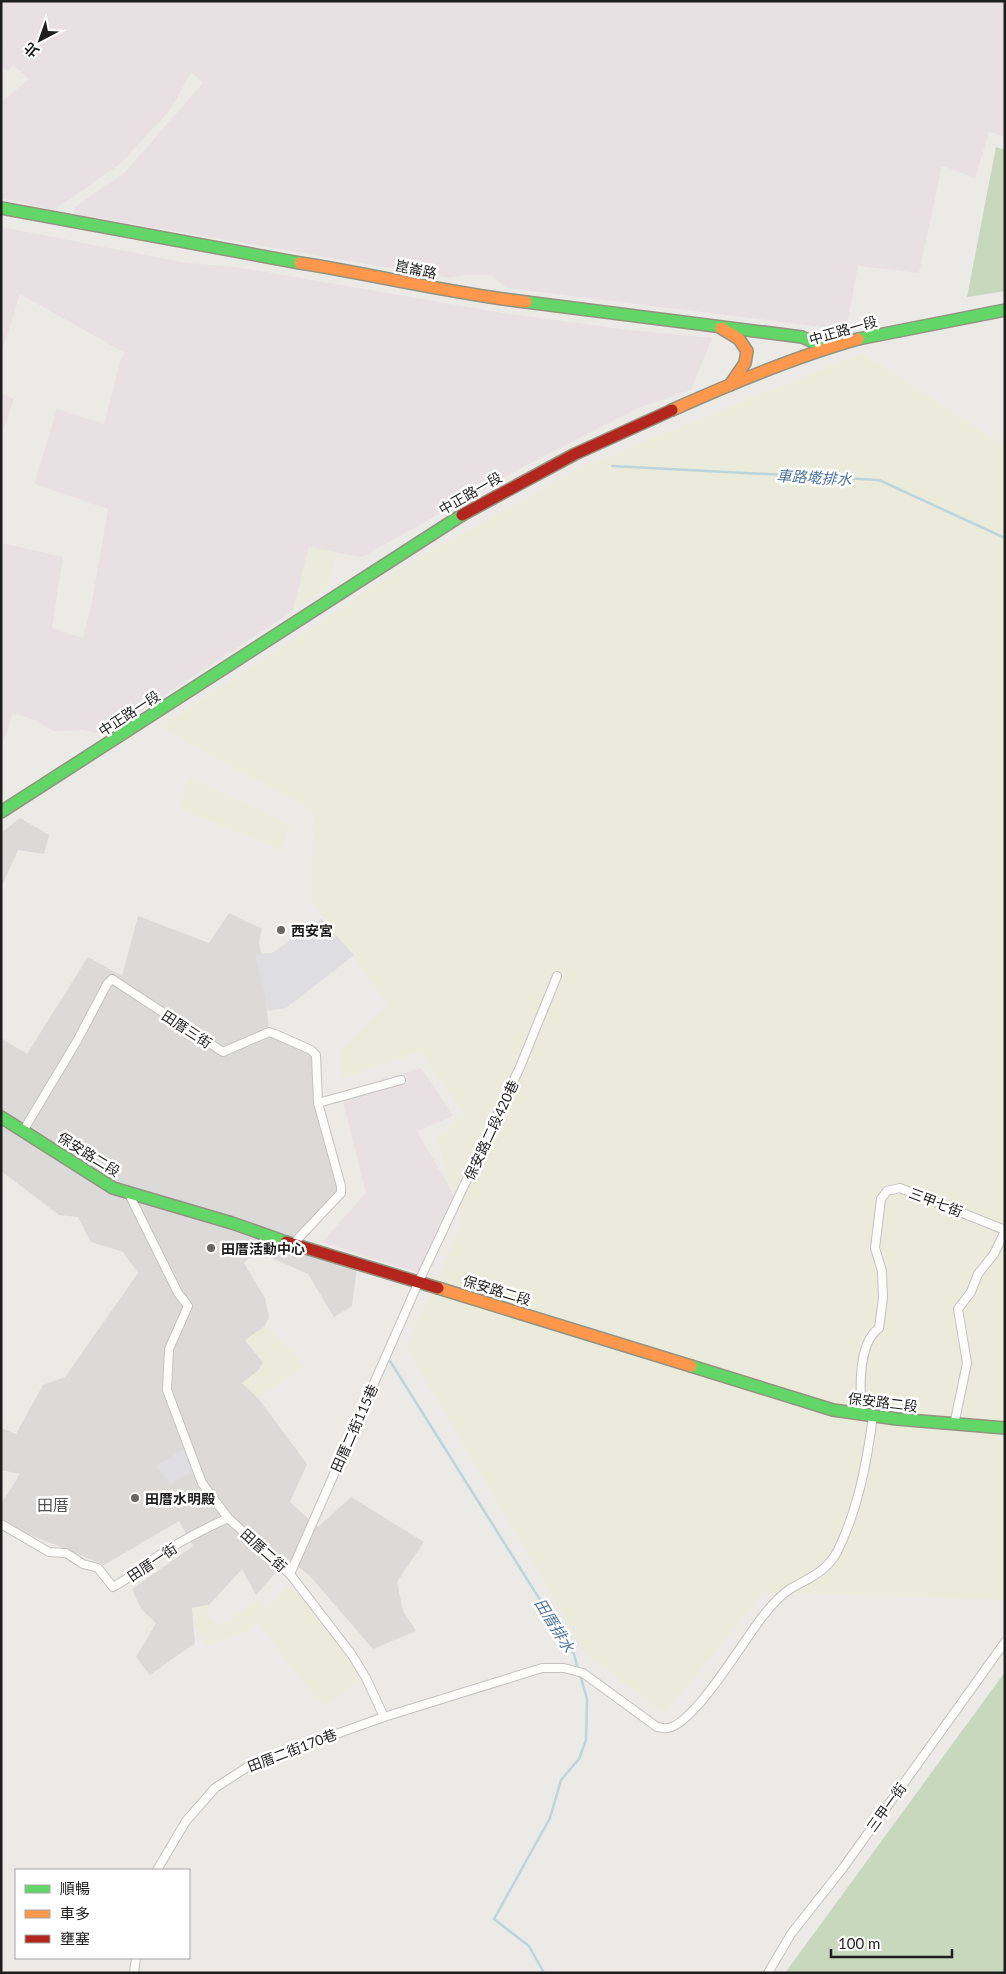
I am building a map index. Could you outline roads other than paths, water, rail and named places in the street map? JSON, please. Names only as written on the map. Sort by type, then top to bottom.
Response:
[{"type":"street","name":"崑崙路","points":[[1,208],[231,252],[373,275],[475,296],[802,337],[826,348]]},
{"type":"street","name":"中正路一段","points":[[1,812],[124,734],[377,568],[484,501],[575,454],[730,384],[826,348],[872,336],[1005,310]]},
{"type":"street","points":[[718,326],[739,339],[747,351],[746,363],[730,384]]},
{"type":"street","name":"保安路二段420巷","points":[[419,1281],[520,1067],[557,976]]},
{"type":"street","name":"田厝三街","points":[[23,1131],[78,1042],[107,984],[112,979],[223,1052],[269,1032],[311,1050],[316,1055],[318,1064],[318,1103],[341,1186],[340,1192],[293,1244]]},
{"type":"street","points":[[318,1103],[401,1080]]},
{"type":"street","name":"保安路二段","points":[[1,1117],[112,1188],[419,1281],[802,1401],[867,1416],[1005,1428]]},
{"type":"street","name":"三甲七街","points":[[384,1717],[542,1668],[564,1668],[580,1672],[657,1727],[668,1728],[680,1723],[723,1675],[764,1615],[788,1591],[818,1574],[830,1564],[860,1494],[867,1416],[863,1357],[874,1332],[879,1328],[883,1298],[882,1271],[874,1248],[881,1199],[887,1191],[900,1188],[1005,1230]]},
{"type":"street","name":"田厝二街","points":[[128,1192],[178,1293],[188,1306],[170,1349],[168,1390],[202,1482],[228,1518],[290,1574],[352,1656],[366,1678],[384,1717]]},
{"type":"street","points":[[954,1425],[967,1363],[958,1309],[971,1292],[978,1274],[994,1254],[1005,1230]]},
{"type":"street","name":"田厝二街115巷","points":[[290,1574],[419,1281]]},
{"type":"street","name":"田厝一街","points":[[1,1524],[49,1552],[66,1553],[84,1564],[98,1568],[114,1587],[190,1536],[228,1518]]},
{"type":"street","name":"三甲一街","points":[[768,1973],[791,1934],[843,1868],[1005,1642]]},
{"type":"street","name":"田厝二街170巷","points":[[158,1869],[186,1821],[215,1788],[233,1775],[252,1764],[301,1745],[384,1717]]},
{"type":"street","points":[[134,1973],[136,1959]]},
{"type":"waterway","name":"車路墘排水","points":[[612,466],[879,480],[1005,538]]},
{"type":"waterway","name":"田厝排水","points":[[390,1361],[574,1654],[578,1669]]},
{"type":"waterway","name":"田厝排水","points":[[544,1973],[529,1946],[494,1919],[550,1818],[561,1780],[579,1759],[586,1740],[587,1699],[580,1674]]},
{"type":"place","name":"西安宮","points":[[281,930]]},
{"type":"place","name":"田厝活動中心","points":[[211,1248]]},
{"type":"place","name":"田厝水明殿","points":[[135,1498]]},
{"type":"district","name":"田厝","points":[[53,1504]]}]
